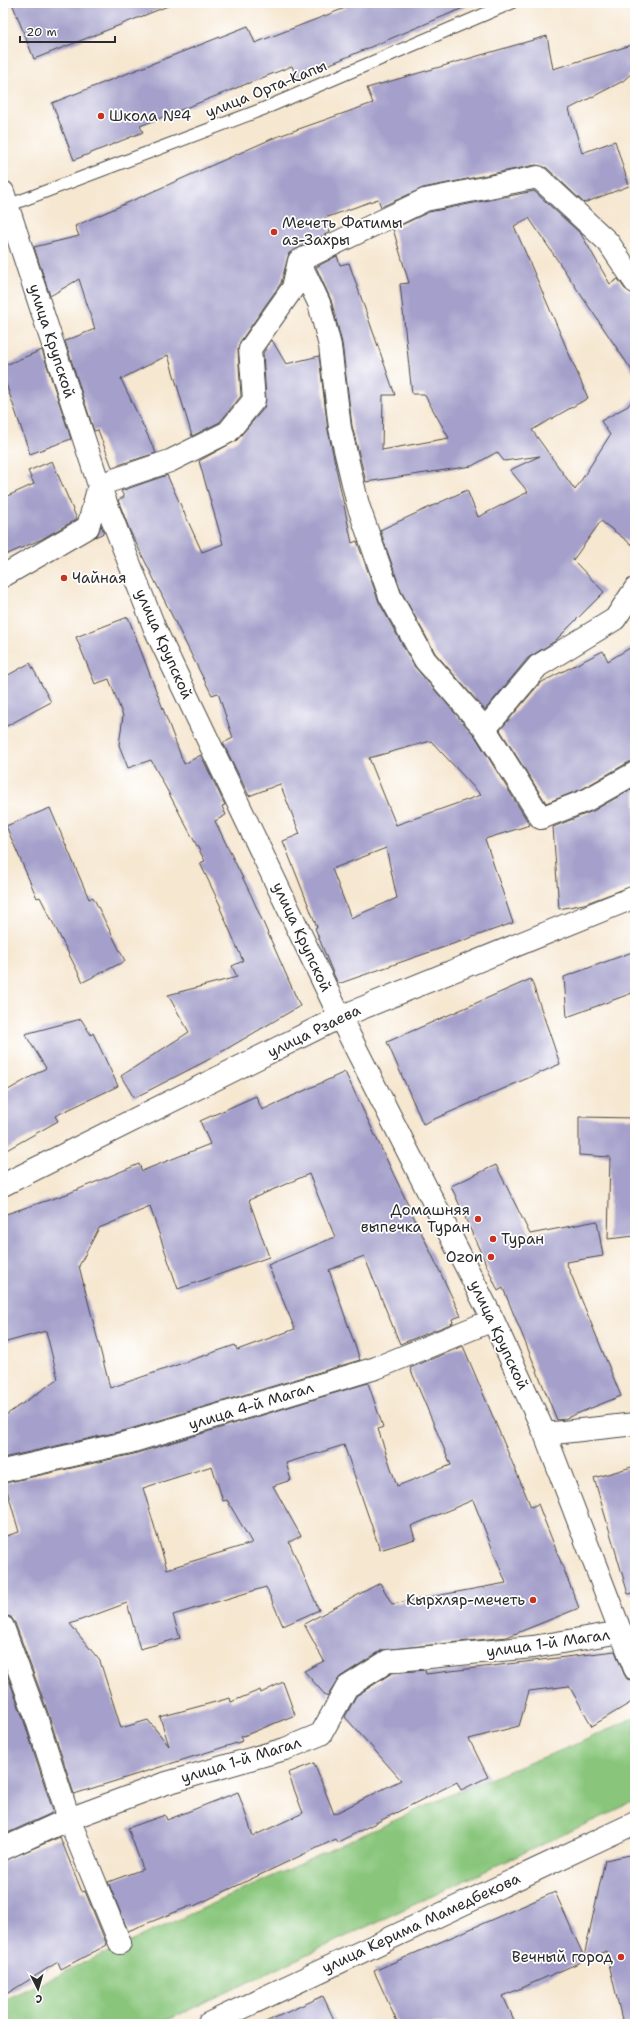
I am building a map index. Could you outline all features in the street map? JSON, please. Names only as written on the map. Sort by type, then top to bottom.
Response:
[{"type":"street","points":[[299,261],[425,200],[538,176],[608,242],[635,282]]},
{"type":"street","name":"улица Крупской","points":[[5,199],[99,485],[155,629],[340,1017],[493,1320],[545,1434],[635,1669]]},
{"type":"street","points":[[3,576],[88,527],[99,485],[170,461],[228,432],[254,400],[250,349],[293,288],[299,261]]},
{"type":"street","points":[[299,261],[319,303],[330,346],[340,428],[358,505],[390,596],[425,660],[485,730],[541,818],[587,800],[635,773]]},
{"type":"street","points":[[485,730],[538,666],[615,619],[635,589]]},
{"type":"street","name":"улица Рзаева","points":[[3,1185],[340,1017],[635,896]]},
{"type":"street","name":"улица 4-й Магал","points":[[3,1471],[130,1442],[376,1368],[493,1320]]},
{"type":"street","points":[[545,1434],[635,1424]]},
{"type":"street","points":[[3,1627],[35,1714],[69,1819],[120,1943]]},
{"type":"street","name":"улица 1-й Магал","points":[[3,1849],[69,1819],[163,1784],[285,1749],[321,1734],[347,1687],[388,1661],[534,1647],[621,1632]]},
{"type":"street","name":"улица Керима Мамедбекова","points":[[208,2024],[635,1823]]},
{"type":"lane","name":"улица Орта-Капы","points":[[5,199],[263,109],[511,3]]},
{"type":"green space","points":[[635,1717],[635,1801],[159,2024],[3,2024],[3,2000],[461,1790],[579,1743]]},
{"type":"building","points":[[12,3],[173,3],[173,4],[34,59]]},
{"type":"building","points":[[358,3],[475,3],[297,78],[292,66],[140,126],[143,132],[74,160],[52,103],[248,26],[255,43]]},
{"type":"building","points":[[547,36],[553,69],[635,44],[635,70],[623,81],[569,109],[582,153],[615,141],[629,186],[584,203],[547,168],[536,165],[423,188],[381,207],[378,199],[325,218],[330,232],[289,253],[281,283],[240,342],[238,350],[241,396],[220,422],[192,436],[168,355],[121,379],[156,453],[112,467],[98,430],[94,431],[65,341],[95,329],[79,279],[50,296],[34,247],[79,236],[75,226],[276,137],[373,103],[367,88]]},
{"type":"building","points":[[534,191],[581,234],[610,284],[618,279],[625,289],[635,294],[635,375],[529,218],[514,226],[588,398],[532,430],[575,490],[610,435],[601,421],[628,406],[635,396],[635,547],[601,521],[573,560],[604,592],[554,642],[528,658],[485,710],[435,653],[401,591],[380,530],[467,490],[478,517],[528,492],[510,470],[540,456],[504,461],[497,452],[472,466],[366,482],[352,426],[342,343],[331,300],[316,267],[337,256],[340,265],[349,263],[395,395],[383,395],[382,450],[449,438],[424,394],[412,394],[400,284],[409,283],[393,229],[429,212]]},
{"type":"building","points":[[272,340],[286,364],[319,356],[328,430],[352,543],[357,541],[379,602],[414,666],[475,736],[530,825],[485,839],[513,923],[338,984],[315,928],[317,927],[283,841],[300,834],[280,784],[249,796],[223,743],[233,738],[218,693],[212,695],[130,531],[118,500],[124,497],[121,491],[167,475],[202,552],[223,544],[199,461],[237,440],[264,408],[266,399],[263,353]],"holes":[[[431,741],[481,795],[396,825],[369,758]],[[386,848],[397,898],[351,918],[332,869]]]},
{"type":"building","points":[[42,350],[71,439],[30,454],[3,375],[3,366]]},
{"type":"building","points":[[52,461],[77,519],[42,539],[3,556],[3,498],[34,484],[28,471]]},
{"type":"building","points":[[101,525],[104,533],[95,537],[98,534]]},
{"type":"building","points":[[128,617],[184,764],[201,755],[225,805],[222,806],[226,815],[215,821],[251,895],[300,1006],[206,1061],[134,1098],[121,1076],[189,1032],[168,995],[237,977],[232,966],[243,961],[220,908],[221,907],[200,863],[205,861],[151,760],[128,768],[119,745],[123,716],[109,679],[95,684],[76,637]]},
{"type":"building","points":[[635,645],[635,761],[629,762],[582,789],[546,803],[500,730],[540,683],[603,651],[608,661]]},
{"type":"building","points":[[30,663],[51,702],[3,728],[3,678]]},
{"type":"building","points":[[635,787],[635,885],[584,904],[559,909],[553,827],[593,811]]},
{"type":"building","points":[[50,808],[89,899],[93,897],[125,961],[83,982],[40,897],[37,898],[6,826]]},
{"type":"building","points":[[635,951],[635,992],[567,1017],[564,977]]},
{"type":"building","points":[[531,979],[560,1064],[423,1124],[387,1042]]},
{"type":"building","points":[[81,1019],[91,1035],[93,1033],[118,1086],[55,1116],[58,1121],[3,1152],[3,1093],[46,1068],[25,1034]]},
{"type":"building","points":[[345,1072],[461,1316],[452,1319],[453,1323],[400,1344],[364,1256],[329,1270],[360,1360],[127,1430],[3,1458],[3,1417],[58,1379],[46,1331],[3,1343],[3,1215],[67,1194],[139,1164],[142,1171],[210,1144],[200,1121],[256,1096],[262,1110]],"holes":[[[309,1174],[335,1237],[268,1265],[295,1329],[237,1350],[235,1345],[110,1388],[79,1266],[99,1228],[150,1207],[178,1289],[269,1257],[249,1200]]]},
{"type":"building","points":[[579,1117],[635,1118],[635,1236],[608,1239],[610,1157],[579,1155]]},
{"type":"building","points":[[496,1165],[530,1234],[597,1221],[603,1256],[566,1262],[621,1396],[564,1419],[557,1420],[503,1288],[498,1291],[451,1186]]},
{"type":"building","points":[[463,1346],[531,1507],[538,1504],[579,1608],[507,1637],[382,1650],[340,1677],[327,1697],[304,1671],[324,1661],[304,1624],[380,1583],[392,1604],[506,1583],[473,1500],[411,1526],[415,1539],[380,1550],[344,1445],[286,1463],[291,1480],[273,1486],[301,1536],[289,1542],[319,1610],[283,1626],[266,1587],[173,1615],[180,1638],[140,1649],[127,1603],[70,1624],[100,1661],[121,1728],[148,1720],[169,1746],[160,1717],[230,1698],[231,1702],[260,1690],[261,1693],[283,1682],[295,1715],[241,1737],[243,1741],[74,1794],[47,1710],[15,1623],[11,1617],[3,1615],[3,1537],[19,1532],[5,1483],[134,1454],[368,1383],[383,1427],[378,1429],[397,1486],[451,1465],[410,1368]],"holes":[[[212,1466],[223,1501],[227,1500],[252,1543],[167,1569],[143,1488]]]},
{"type":"building","points":[[635,1466],[635,1593],[628,1594],[594,1478]]},
{"type":"building","points":[[615,1651],[627,1679],[635,1681],[635,1700],[592,1726],[569,1686],[529,1691],[519,1726],[469,1739],[488,1777],[461,1790],[457,1782],[338,1842],[336,1839],[194,1906],[193,1905],[128,1931],[108,1882],[143,1869],[128,1828],[165,1815],[167,1820],[238,1792],[253,1836],[303,1813],[288,1773],[314,1763],[334,1814],[401,1780],[345,1717],[356,1696],[392,1673],[425,1670],[426,1674]]},
{"type":"building","points":[[3,1663],[23,1718],[53,1811],[50,1814],[3,1835]]},
{"type":"building","points":[[60,1837],[82,1892],[85,1891],[107,1945],[61,1969],[58,1962],[3,1996],[3,1861]]},
{"type":"building","points":[[635,1854],[635,2024],[623,2024],[606,1951],[503,1996],[516,2024],[398,2024],[374,1971],[555,1892],[584,1957],[605,1860]]},
{"type":"building","points":[[323,1996],[336,2024],[261,2024]]},
{"type":"place","name":"Школа №4","points":[[101,116]]},
{"type":"place","name":"Мечеть Фатимы аз-Захры","points":[[274,232]]},
{"type":"place","name":"Чайная","points":[[64,578]]},
{"type":"place","name":"Домашняя выпечка Туран","points":[[478,1219]]},
{"type":"place","name":"Туран","points":[[493,1239]]},
{"type":"place","name":"Ozon","points":[[491,1257]]},
{"type":"place","name":"Кырхляр-мечеть","points":[[533,1600]]},
{"type":"place","name":"Вечный город","points":[[621,1957]]}]
